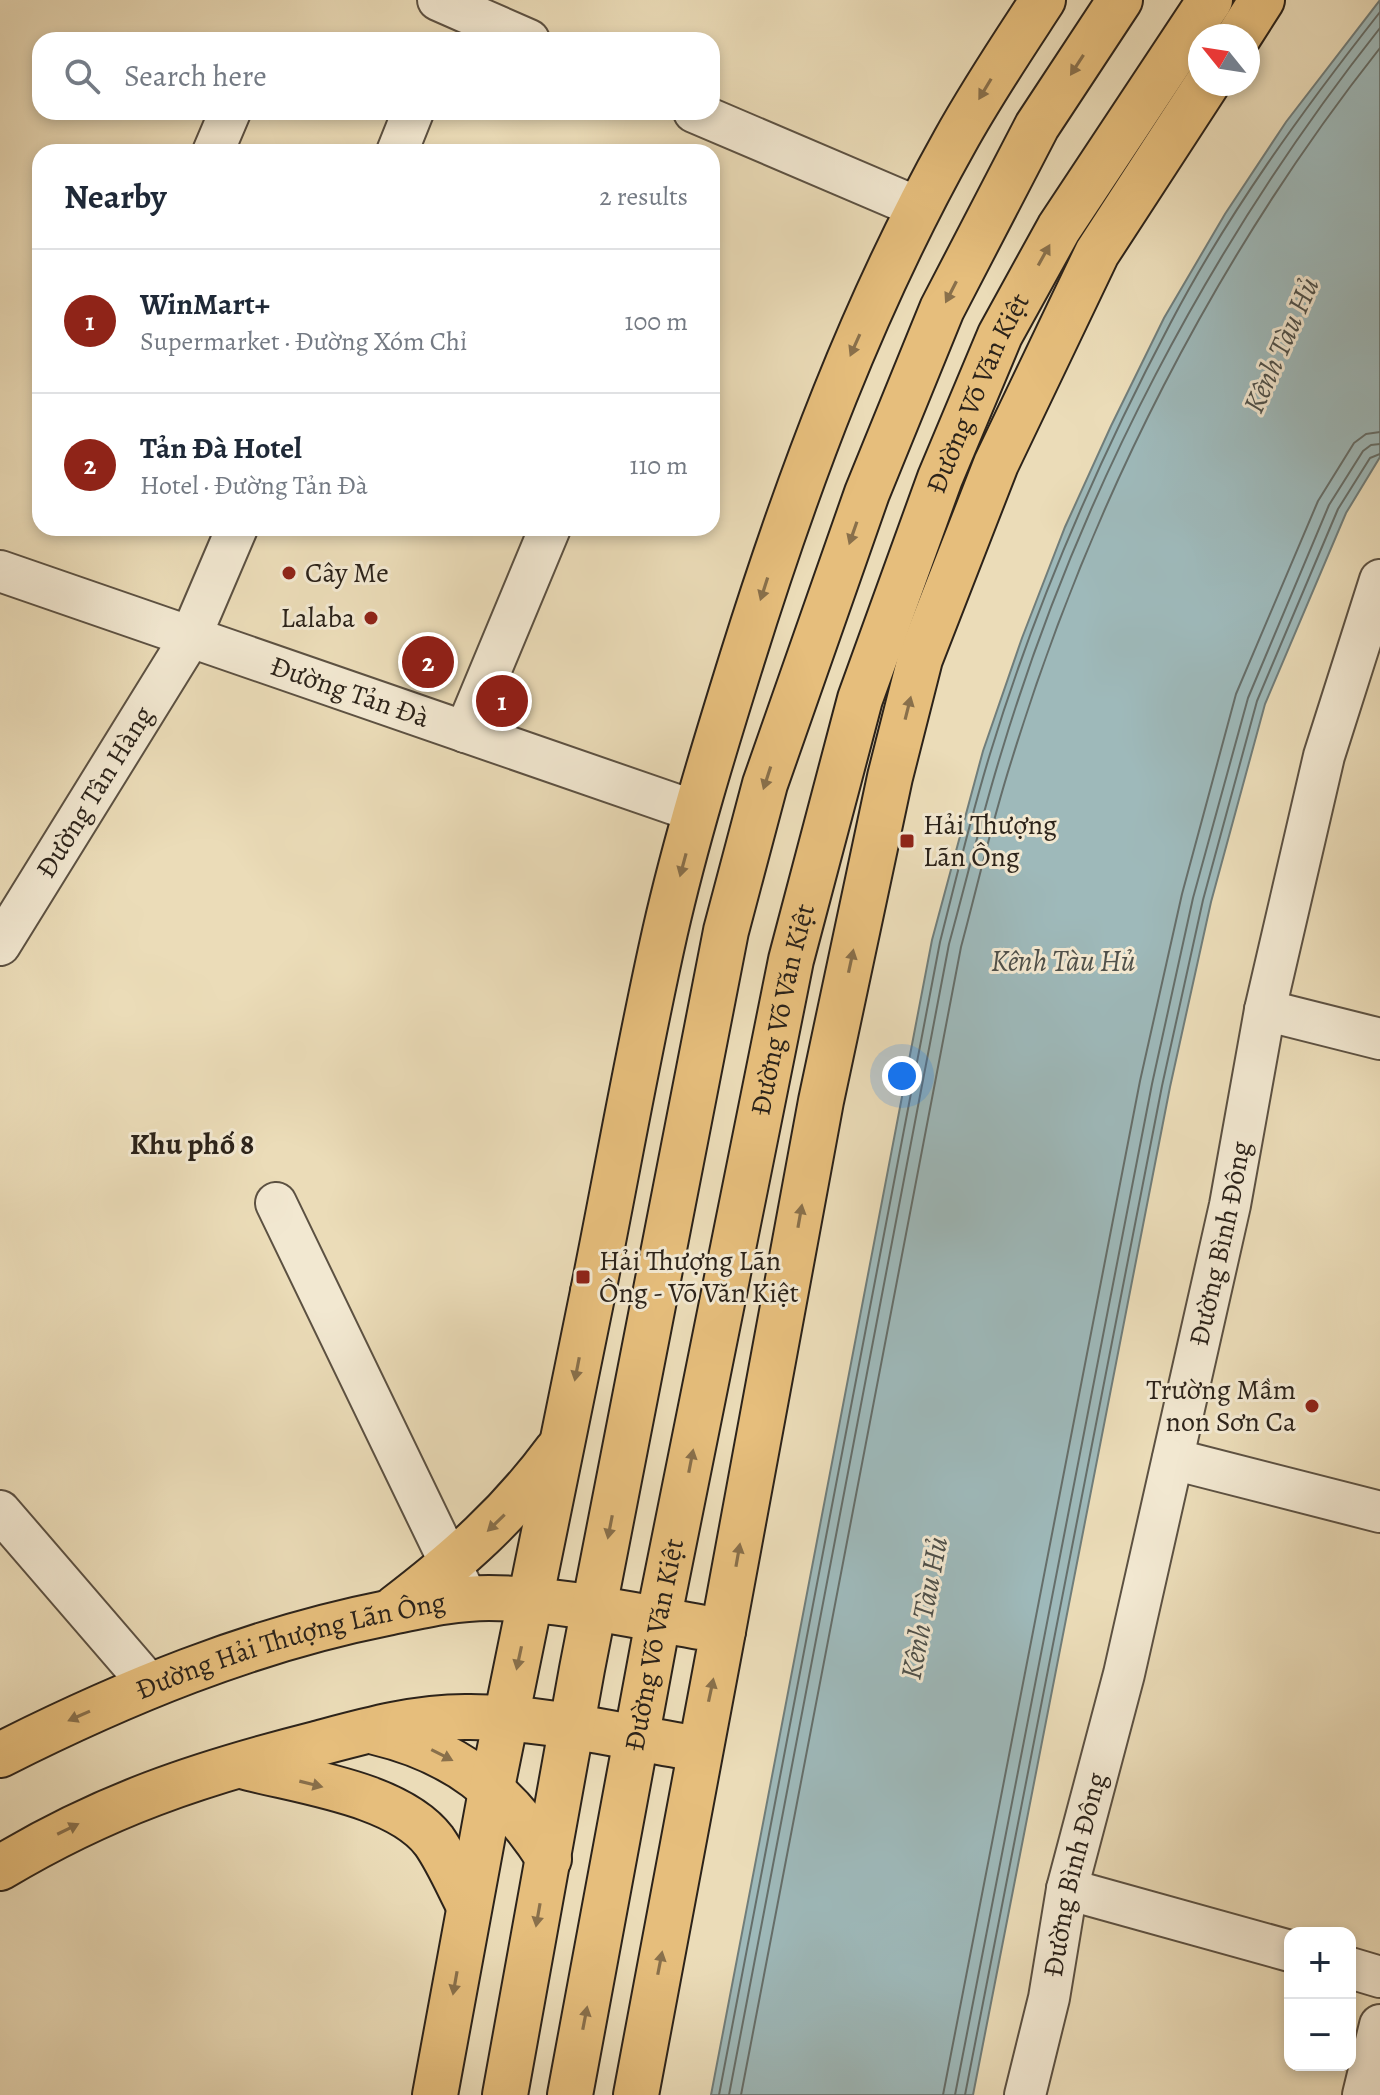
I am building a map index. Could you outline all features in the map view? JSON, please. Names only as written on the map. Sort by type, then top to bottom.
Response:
[{"type":"main road","points":[[435,2095],[492,1789],[665,931],[728,703],[791,505],[878,292],[919,208],[991,79],[1043,0]]},
{"type":"main road","points":[[505,2095],[593,1610],[726,931],[765,784],[867,493],[942,309],[1037,126],[1120,0]]},
{"type":"main road","name":"Đường Võ Văn Kiệt","points":[[570,2095],[658,1621],[791,960],[860,699],[940,478],[1000,335],[1059,228],[1210,0]]},
{"type":"main road","points":[[1247,24],[1262,0]]},
{"type":"main road","name":"Đường Võ Văn Kiệt","points":[[636,2095],[821,1101],[890,777],[920,659],[996,464],[1097,253],[1199,96]]},
{"type":"main road","points":[[459,1582],[563,1441]]},
{"type":"main road","name":"Đường Hải Thượng Lãn Ông","points":[[0,1755],[150,1685],[283,1638],[389,1613],[459,1582],[531,1599],[723,1631]]},
{"type":"main road","points":[[0,1868],[52,1836],[123,1803],[236,1765],[417,1720],[507,1718],[699,1749]]},
{"type":"main road","points":[[368,1730],[437,1752],[468,1770],[514,1809],[549,1859]]},
{"type":"main road","points":[[236,1765],[368,1800],[404,1816],[433,1840],[469,1906]]},
{"type":"street","points":[[450,12],[506,32]]},
{"type":"street","points":[[216,144],[227,120]]},
{"type":"street","points":[[400,144],[410,120]]},
{"type":"street","points":[[705,129],[919,208]]},
{"type":"street","name":"Đường Tân Hàng","points":[[0,945],[190,638],[234,536]]},
{"type":"street","points":[[465,732],[547,536]]},
{"type":"street","name":"Đường Tản Đà","points":[[0,571],[697,812]]},
{"type":"street","name":"Đường Bình Đông","points":[[1025,2095],[1049,1998],[1067,1889],[1124,1674],[1230,1205],[1265,1010],[1324,756],[1372,636],[1380,580]]},
{"type":"street","points":[[1265,1010],[1380,1039]]},
{"type":"street","points":[[276,1203],[459,1582]]},
{"type":"street","points":[[1173,1459],[1380,1512]]},
{"type":"street","points":[[0,1511],[150,1685]]},
{"type":"street","points":[[1067,1889],[1284,1949]]},
{"type":"street","points":[[1356,1970],[1380,1977]]},
{"type":"street","points":[[1363,2095],[1380,2025]]},
{"type":"water","name":"Kênh Tàu Hủ","points":[[1380,0],[1380,457],[1346,513],[1265,704],[1211,902],[1170,1087],[973,2095],[711,2095],[932,940],[983,751],[1065,527],[1164,318],[1225,214],[1286,122]]},
{"type":"place","name":"Cây Me","points":[[289,573]]},
{"type":"place","name":"Lalaba","points":[[371,618]]},
{"type":"place","name":"Tản Đà Hotel","points":[[428,662]]},
{"type":"place","name":"WinMart+","points":[[502,701]]},
{"type":"place","name":"Hải Thượng Lãn Ông","points":[[907,841]]},
{"type":"place","name":"Hải Thượng Lãn Ông - Võ Văn Kiệt","points":[[583,1277]]},
{"type":"place","name":"Trường Mầm non Sơn Ca","points":[[1312,1406]]},
{"type":"district","name":"Khu phố 8","points":[[192,1144]]}]
